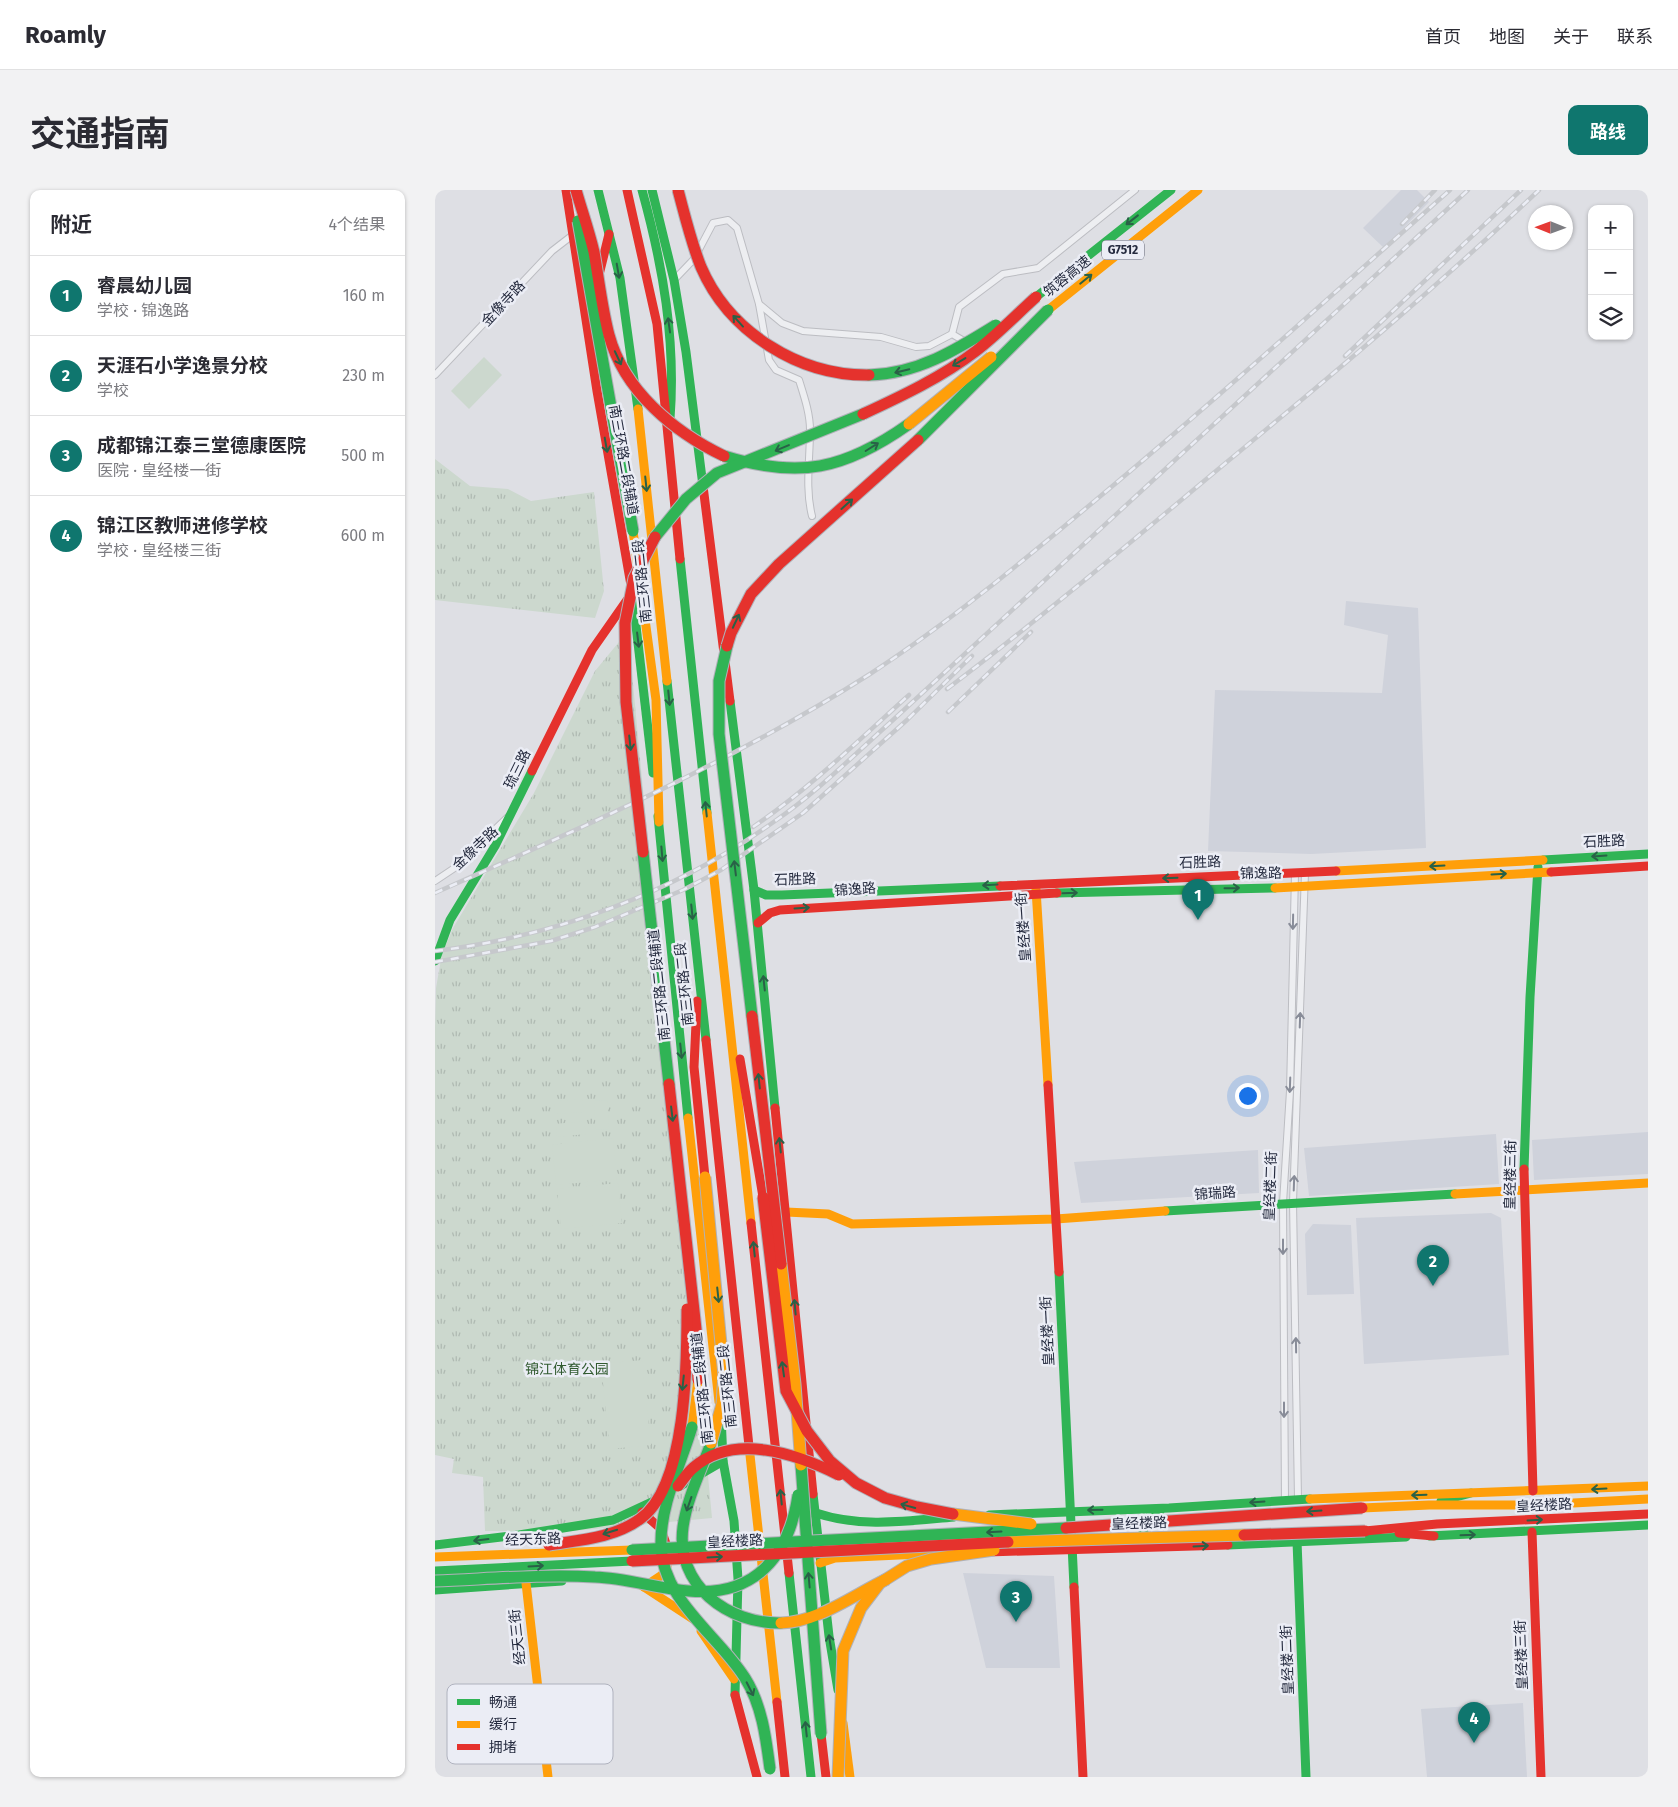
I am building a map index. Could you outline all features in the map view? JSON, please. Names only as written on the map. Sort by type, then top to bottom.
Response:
[{"type":"main road","name":"南三环路二段辅道","points":[[566,190],[632,593],[659,822],[691,1150],[724,1444],[723,1461],[734,1521],[738,1579],[734,1680],[736,1702],[757,1777]]},
{"type":"main road","points":[[573,190],[585,237],[594,297],[601,362],[603,423]]},
{"type":"main road","points":[[573,190],[595,257],[603,312],[617,358],[642,397],[675,429],[708,450],[738,462],[766,468],[804,470],[836,464],[864,452],[904,427],[1048,310]]},
{"type":"main road","points":[[573,190],[583,257],[633,531],[656,700],[659,822]]},
{"type":"main road","name":"南三环路二段","points":[[598,190],[610,232],[634,372],[785,1777]]},
{"type":"main road","points":[[627,190],[657,324],[667,443],[811,1777]]},
{"type":"main road","points":[[642,190],[668,279],[686,352],[758,923],[820,1563],[829,1636],[849,1758],[850,1777]]},
{"type":"main road","points":[[652,190],[668,279],[673,353],[674,387],[667,443]]},
{"type":"main road","points":[[678,190],[705,275],[720,298],[747,330],[769,348],[813,368],[858,375],[888,374],[917,367],[971,342],[1036,297]]},
{"type":"main road","name":"筑蓉高速","points":[[1036,297],[1171,190]]},
{"type":"main road","name":"筑蓉高速","points":[[1048,310],[1197,190]]},
{"type":"main road","points":[[594,297],[610,232]]},
{"type":"main road","points":[[771,1773],[765,1734],[755,1698],[745,1678],[679,1598],[665,1568],[661,1546],[665,1517],[692,1427],[698,1380],[696,1329],[626,702],[623,651],[624,615],[635,573],[647,549],[666,521],[690,494],[723,470],[827,429],[888,402],[930,380],[969,356],[1036,297]]},
{"type":"main road","points":[[826,1777],[795,1384],[719,734],[719,681],[731,633],[751,594],[779,564],[907,450],[1048,310]]},
{"type":"main road","name":"琉三路","points":[[435,961],[450,920],[495,846],[592,650],[632,593]]},
{"type":"main road","name":"石胜路","points":[[754,890],[767,895],[775,895],[1300,880],[1539,866],[1648,854]]},
{"type":"main road","points":[[1539,866],[1648,866]]},
{"type":"main road","name":"皇经楼三街","points":[[1533,1491],[1523,1188],[1530,997],[1539,866]]},
{"type":"main road","name":"锦逸路","points":[[758,923],[770,913],[780,910],[1036,889]]},
{"type":"main road","name":"皇经楼一街","points":[[1036,889],[1056,1219],[1083,1777]]},
{"type":"main road","points":[[725,979],[750,1109],[763,1197],[786,1391],[798,1418],[814,1444],[833,1464],[871,1493]]},
{"type":"main road","points":[[699,982],[692,1033],[695,1085],[722,1336],[724,1387],[721,1410],[711,1445],[685,1518],[682,1538],[686,1564],[704,1593],[729,1614],[743,1620],[776,1624],[815,1616],[920,1561],[1058,1540]]},
{"type":"main road","name":"锦瑞路","points":[[786,1212],[828,1214],[851,1224],[1056,1219],[1288,1202],[1523,1188],[1648,1183]]},
{"type":"main road","points":[[438,1557],[549,1545],[595,1537],[625,1527],[646,1513],[657,1502],[666,1485],[677,1439],[686,1354],[687,1247]]},
{"type":"main road","points":[[672,1496],[683,1478],[696,1464],[718,1453],[762,1448],[787,1453],[825,1468],[890,1502],[923,1510],[1060,1528]]},
{"type":"main road","points":[[435,1545],[519,1536],[613,1520],[638,1510],[723,1461]]},
{"type":"main road","points":[[435,1581],[602,1577],[703,1592],[737,1588],[751,1582],[762,1572],[784,1542],[797,1506],[801,1471]]},
{"type":"main road","points":[[816,1513],[831,1518],[881,1524],[924,1519],[1071,1510],[1169,1508],[1298,1499],[1648,1486]]},
{"type":"main road","points":[[1429,1505],[1471,1493]]},
{"type":"main road","name":"皇经楼路","points":[[632,1555],[1362,1508],[1429,1505],[1536,1505],[1648,1499]]},
{"type":"main road","points":[[1169,1508],[1151,1514],[1144,1522],[1143,1533],[1153,1542],[1170,1548]]},
{"type":"main road","points":[[638,1510],[659,1525],[667,1540],[669,1562],[662,1575],[644,1587]]},
{"type":"main road","name":"皇经楼路","points":[[632,1555],[1365,1531],[1437,1524],[1648,1514]]},
{"type":"main road","points":[[820,1563],[835,1558],[1073,1549],[1170,1548],[1648,1525]]},
{"type":"main road","points":[[1365,1531],[1434,1536]]},
{"type":"main road","name":"皇经楼三街","points":[[1532,1532],[1541,1777]]},
{"type":"main road","name":"皇经楼二街","points":[[1297,1541],[1306,1777]]},
{"type":"main road","name":"经天东路","points":[[438,1557],[632,1555]]},
{"type":"main road","name":"经天东路","points":[[435,1570],[632,1555]]},
{"type":"main road","points":[[435,1590],[620,1577],[644,1587],[692,1618],[734,1680]]},
{"type":"main road","points":[[838,1777],[840,1672],[847,1633],[860,1607],[887,1579]]},
{"type":"main road","name":"经天三街","points":[[526,1583],[537,1684]]},
{"type":"main road","name":"经天三街","points":[[547,1764],[548,1777]]},
{"type":"street","points":[[759,304],[783,323],[803,331],[881,337],[916,347],[929,346],[952,334],[959,307],[1003,274],[1038,268],[1135,190]]},
{"type":"street","points":[[668,279],[694,259],[713,223],[727,220],[737,228],[759,304],[769,360],[775,370],[799,380],[808,408],[810,428],[808,501],[812,516]]},
{"type":"street","name":"金像寺路","points":[[435,375],[552,251],[574,234]]},
{"type":"street","points":[[952,334],[995,360]]},
{"type":"street","name":"金像寺路","points":[[435,881],[456,866],[512,812]]},
{"type":"street","name":"皇经楼二街","points":[[1298,1499],[1288,1202],[1300,880]]},
{"type":"street","name":"皇经楼二街","points":[[1285,1500],[1290,1091],[1300,880]]},
{"type":"shaded area","points":[[1401,190],[1417,190],[1429,202],[1384,248],[1363,228]]},
{"type":"shaded area","points":[[1346,601],[1418,608],[1426,848],[1311,854],[1208,851],[1215,690],[1382,693],[1388,635],[1344,625]]},
{"type":"shaded area","points":[[1648,1132],[1648,1174],[1534,1180],[1532,1140]]},
{"type":"shaded area","points":[[1496,1134],[1499,1184],[1309,1196],[1304,1148]]},
{"type":"shaded area","points":[[1258,1150],[1259,1193],[1081,1203],[1074,1162]]},
{"type":"shaded area","points":[[1491,1213],[1501,1218],[1509,1355],[1364,1364],[1356,1218]]},
{"type":"shaded area","points":[[1313,1224],[1351,1225],[1354,1294],[1307,1295],[1305,1234]]},
{"type":"shaded area","points":[[963,1573],[1054,1576],[1060,1668],[986,1668]]},
{"type":"shaded area","points":[[1523,1703],[1527,1777],[1427,1777],[1421,1709]]},
{"type":"green space","points":[[484,357],[502,375],[469,409],[451,391]]},
{"type":"green space","points":[[435,459],[470,486],[508,489],[531,501],[594,492],[604,591],[595,618],[435,600]]},
{"type":"green space","name":"锦江体育公园","points":[[628,631],[712,1518],[573,1531],[485,1531],[483,1477],[452,1473],[454,1459],[435,1455],[436,988],[442,954],[453,928],[534,793],[595,671]]},
{"type":"green space","points":[[582,1099],[584,1112],[555,1114],[554,1101]]},
{"type":"green space","points":[[607,1100],[609,1129],[596,1130],[594,1101]]},
{"type":"green space","points":[[584,1121],[586,1134],[557,1137],[556,1124]]},
{"type":"green space","points":[[613,1138],[617,1179],[556,1185],[552,1145]]},
{"type":"green space","points":[[618,1183],[622,1223],[561,1229],[557,1189]]},
{"type":"green space","points":[[642,1360],[651,1445],[610,1449],[601,1364]]},
{"type":"railway","points":[[1402,224],[1435,190]]},
{"type":"railway","points":[[435,893],[602,818],[711,765],[818,706],[900,654],[986,590],[1142,461],[1275,346],[1450,190]]},
{"type":"railway","points":[[435,951],[525,934],[570,922],[613,907],[655,890],[696,870],[736,847],[791,810],[893,720],[1468,190]]},
{"type":"railway","points":[[1345,356],[1521,190]]},
{"type":"railway","points":[[947,689],[1086,579],[1303,399],[1383,331],[1539,190]]},
{"type":"railway","points":[[948,712],[1031,632]]},
{"type":"railway","points":[[435,962],[551,941],[595,927],[683,890],[721,870],[803,813],[907,720],[972,656]]},
{"type":"railway","points":[[753,827],[794,797],[909,695]]},
{"type":"traffic: fast","points":[[598,190],[620,278],[638,409]]},
{"type":"traffic: fast","points":[[642,190],[662,275],[666,303],[671,361],[670,419]]},
{"type":"traffic: fast","points":[[652,190],[674,280],[686,352],[703,486]]},
{"type":"traffic: fast","points":[[1036,297],[1171,190]]},
{"type":"traffic: fast","points":[[578,221],[633,531]]},
{"type":"traffic: fast","points":[[918,440],[1048,310]]},
{"type":"traffic: fast","points":[[869,375],[887,374],[936,359],[996,325]]},
{"type":"traffic: fast","points":[[655,537],[686,499],[717,473],[863,414]]},
{"type":"traffic: fast","points":[[724,456],[775,467],[798,468],[820,466],[863,452],[909,424]]},
{"type":"traffic: fast","points":[[680,559],[707,813]]},
{"type":"traffic: fast","points":[[632,591],[653,773]]},
{"type":"traffic: fast","points":[[727,646],[719,681],[719,734],[752,1016]]},
{"type":"traffic: fast","points":[[667,681],[706,1040]]},
{"type":"traffic: fast","points":[[730,701],[754,890],[775,1108]]},
{"type":"traffic: fast","points":[[435,961],[450,920],[495,846],[532,771]]},
{"type":"traffic: fast","points":[[658,816],[688,1118]]},
{"type":"traffic: fast","points":[[643,852],[669,1084]]},
{"type":"traffic: fast","points":[[1543,860],[1648,854]]},
{"type":"traffic: fast","points":[[1524,1169],[1530,997],[1538,867]]},
{"type":"traffic: fast","points":[[754,890],[766,895],[782,895],[1000,886]]},
{"type":"traffic: fast","points":[[1057,893],[1275,888]]},
{"type":"traffic: fast","points":[[1165,1211],[1455,1194]]},
{"type":"traffic: fast","points":[[1059,1272],[1074,1587]]},
{"type":"traffic: fast","points":[[721,1415],[723,1461],[734,1521],[738,1579],[735,1695]]},
{"type":"traffic: fast","points":[[692,1427],[667,1500],[661,1545],[664,1565],[671,1583],[681,1600],[734,1662],[751,1688],[762,1722],[770,1769]]},
{"type":"traffic: fast","points":[[711,1443],[685,1516],[683,1548],[687,1567],[709,1597],[725,1608],[742,1617],[761,1622],[781,1623]]},
{"type":"traffic: fast","points":[[680,1486],[723,1461]]},
{"type":"traffic: fast","points":[[801,1465],[821,1734]]},
{"type":"traffic: fast","points":[[1441,1501],[1471,1493]]},
{"type":"traffic: fast","points":[[813,1494],[829,1636],[838,1690]]},
{"type":"traffic: fast","points":[[435,1581],[575,1576],[619,1579],[689,1591],[712,1591],[733,1587],[750,1579],[765,1568],[777,1554],[786,1537],[798,1495]]},
{"type":"traffic: fast","points":[[989,1515],[1169,1508],[1310,1499]]},
{"type":"traffic: fast","points":[[435,1545],[519,1535],[613,1520],[656,1500]]},
{"type":"traffic: fast","points":[[1151,1540],[1143,1533],[1144,1525],[1152,1514],[1160,1511]]},
{"type":"traffic: fast","points":[[816,1513],[833,1518],[867,1522],[954,1517]]},
{"type":"traffic: fast","points":[[1429,1536],[1648,1525]]},
{"type":"traffic: fast","points":[[632,1550],[1066,1528]]},
{"type":"traffic: fast","points":[[1228,1545],[1406,1537]]},
{"type":"traffic: fast","points":[[1297,1541],[1306,1777]]},
{"type":"traffic: fast","points":[[435,1571],[632,1561]]},
{"type":"traffic: fast","points":[[789,1573],[811,1777]]},
{"type":"traffic: fast","points":[[435,1590],[562,1581]]},
{"type":"traffic: slow","points":[[1048,310],[1198,190]]},
{"type":"traffic: slow","points":[[909,424],[991,357]]},
{"type":"traffic: slow","points":[[638,409],[667,681]]},
{"type":"traffic: slow","points":[[633,531],[656,700],[659,822]]},
{"type":"traffic: slow","points":[[707,813],[751,1223]]},
{"type":"traffic: slow","points":[[1336,871],[1543,860]]},
{"type":"traffic: slow","points":[[1275,888],[1551,872]]},
{"type":"traffic: slow","points":[[1036,889],[1048,1085]]},
{"type":"traffic: slow","points":[[688,1118],[719,1402]]},
{"type":"traffic: slow","points":[[705,1177],[724,1375],[722,1404],[711,1443]]},
{"type":"traffic: slow","points":[[1455,1194],[1648,1183]]},
{"type":"traffic: slow","points":[[786,1212],[828,1214],[852,1224],[1056,1219],[1165,1211]]},
{"type":"traffic: slow","points":[[781,1264],[795,1384],[801,1465]]},
{"type":"traffic: slow","points":[[692,1427],[698,1380]]},
{"type":"traffic: slow","points":[[749,1446],[777,1702]]},
{"type":"traffic: slow","points":[[1310,1499],[1648,1486]]},
{"type":"traffic: slow","points":[[1362,1508],[1429,1505],[1536,1505],[1648,1499]]},
{"type":"traffic: slow","points":[[953,1514],[1031,1524]]},
{"type":"traffic: slow","points":[[1008,1542],[1244,1535]]},
{"type":"traffic: slow","points":[[435,1557],[632,1550]]},
{"type":"traffic: slow","points":[[838,1777],[843,1651],[861,1608],[880,1583],[907,1566],[931,1559],[994,1550]]},
{"type":"traffic: slow","points":[[820,1563],[835,1558],[942,1553]]},
{"type":"traffic: slow","points":[[644,1587],[662,1575],[667,1566]]},
{"type":"traffic: slow","points":[[781,1623],[809,1618],[822,1613],[887,1579]]},
{"type":"traffic: slow","points":[[526,1583],[537,1684]]},
{"type":"traffic: slow","points":[[641,1585],[693,1619]]},
{"type":"traffic: slow","points":[[701,1631],[734,1679]]},
{"type":"traffic: slow","points":[[843,1723],[850,1777]]},
{"type":"traffic: slow","points":[[547,1764],[548,1777]]},
{"type":"traffic: jam","points":[[566,190],[597,391],[632,591]]},
{"type":"traffic: jam","points":[[576,190],[594,252],[609,335],[616,355],[626,374],[653,408],[687,435],[724,456]]},
{"type":"traffic: jam","points":[[627,190],[657,324],[680,559]]},
{"type":"traffic: jam","points":[[678,190],[691,239],[701,267],[713,290],[729,311],[748,330],[769,346],[817,368],[869,375]]},
{"type":"traffic: jam","points":[[598,279],[609,234]]},
{"type":"traffic: jam","points":[[863,414],[921,386],[963,360],[992,338],[1036,297]]},
{"type":"traffic: jam","points":[[727,646],[731,633],[751,594],[779,564],[918,440]]},
{"type":"traffic: jam","points":[[703,486],[730,701]]},
{"type":"traffic: jam","points":[[643,852],[626,702],[625,623],[634,578],[655,537]]},
{"type":"traffic: jam","points":[[532,771],[592,650],[627,600]]},
{"type":"traffic: jam","points":[[1551,872],[1648,866]]},
{"type":"traffic: jam","points":[[1000,886],[1336,871]]},
{"type":"traffic: jam","points":[[758,923],[770,913],[780,910],[1057,893]]},
{"type":"traffic: jam","points":[[697,1001],[694,1067],[705,1177]]},
{"type":"traffic: jam","points":[[752,1016],[781,1264]]},
{"type":"traffic: jam","points":[[706,1040],[749,1446]]},
{"type":"traffic: jam","points":[[740,1059],[763,1197]]},
{"type":"traffic: jam","points":[[669,1084],[696,1329],[698,1380]]},
{"type":"traffic: jam","points":[[1048,1085],[1059,1272]]},
{"type":"traffic: jam","points":[[775,1108],[813,1494]]},
{"type":"traffic: jam","points":[[1524,1169],[1533,1491]]},
{"type":"traffic: jam","points":[[763,1197],[786,1391],[807,1431],[830,1461],[856,1483],[885,1498],[953,1514]]},
{"type":"traffic: jam","points":[[751,1223],[789,1573]]},
{"type":"traffic: jam","points":[[549,1545],[585,1540],[619,1530],[640,1519],[656,1503],[667,1480],[676,1452],[681,1422],[685,1390],[687,1309]]},
{"type":"traffic: jam","points":[[678,1486],[693,1468],[709,1457],[727,1451],[746,1449],[766,1450],[785,1454],[839,1475]]},
{"type":"traffic: jam","points":[[1066,1528],[1362,1508]]},
{"type":"traffic: jam","points":[[642,1512],[661,1529],[669,1553]]},
{"type":"traffic: jam","points":[[1365,1531],[1437,1524],[1648,1514]]},
{"type":"traffic: jam","points":[[1244,1535],[1365,1531]]},
{"type":"traffic: jam","points":[[1532,1532],[1541,1777]]},
{"type":"traffic: jam","points":[[1399,1533],[1434,1536]]},
{"type":"traffic: jam","points":[[632,1561],[1008,1542]]},
{"type":"traffic: jam","points":[[987,1552],[1228,1545]]},
{"type":"traffic: jam","points":[[1074,1587],[1083,1777]]},
{"type":"traffic: jam","points":[[735,1695],[757,1777]]},
{"type":"traffic: jam","points":[[777,1702],[785,1777]]},
{"type":"traffic: jam","points":[[821,1734],[826,1777]]},
{"type":"place","name":"睿晨幼儿园","points":[[1198,920]]},
{"type":"place","name":"天涯石小学逸景分校","points":[[1433,1286]]},
{"type":"place","name":"成都锦江泰三堂德康医院","points":[[1016,1622]]},
{"type":"place","name":"锦江区教师进修学校","points":[[1474,1743]]}]
